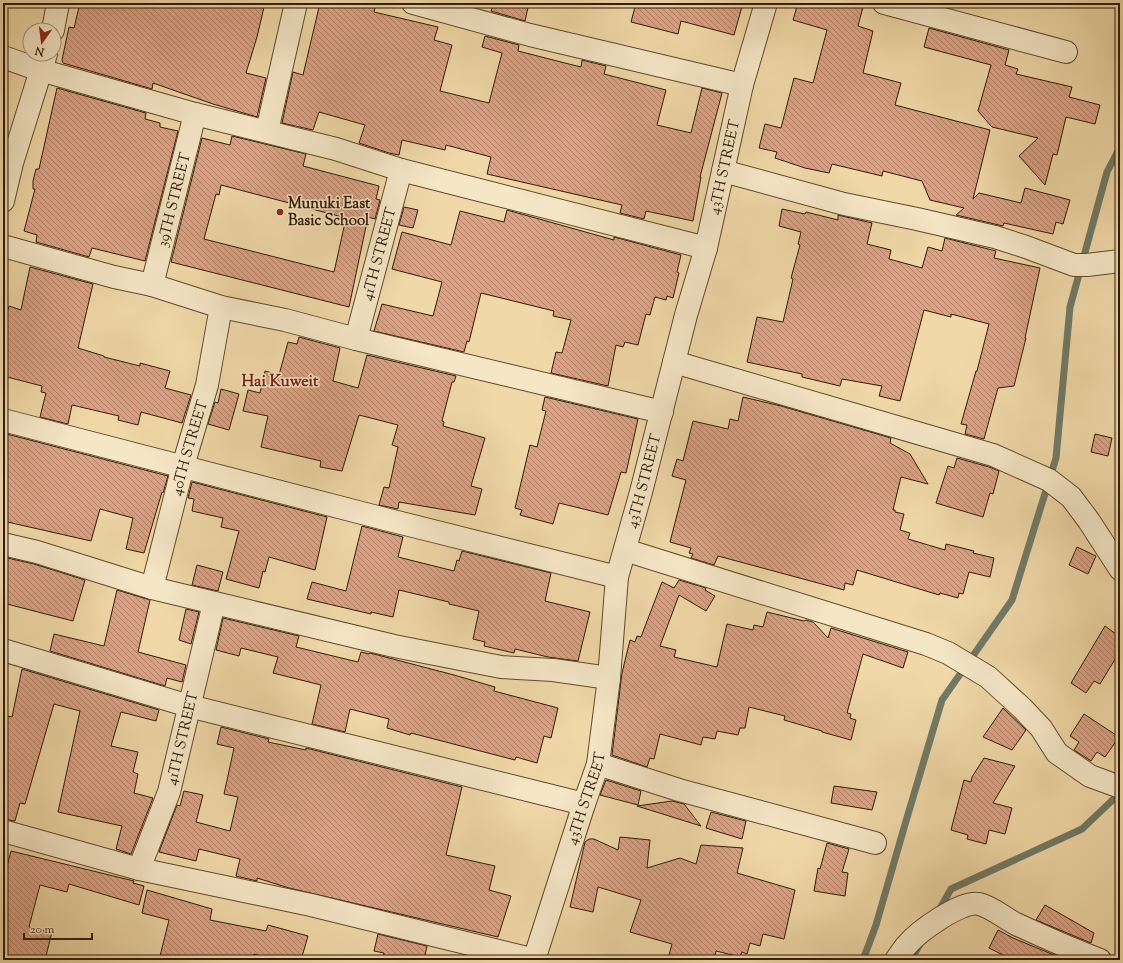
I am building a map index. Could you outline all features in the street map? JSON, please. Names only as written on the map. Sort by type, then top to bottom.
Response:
[{"type":"street","points":[[54,22],[58,3]]},
{"type":"street","points":[[267,131],[296,3]]},
{"type":"street","points":[[414,3],[530,35],[742,85]]},
{"type":"street","name":"43TH STREET","points":[[535,960],[598,764],[609,678],[617,577],[706,248],[735,123],[742,85],[766,3]]},
{"type":"street","points":[[884,3],[1066,52]]},
{"type":"street","points":[[3,57],[22,59]]},
{"type":"street","points":[[3,201],[12,163],[43,62],[195,114],[336,149],[400,170],[706,248]]},
{"type":"street","name":"39TH STREET","points":[[152,285],[195,114]]},
{"type":"street","name":"41TH STREET","points":[[356,339],[400,170]]},
{"type":"street","points":[[723,171],[844,204],[995,237],[1080,265],[1120,260]]},
{"type":"street","points":[[3,246],[114,277],[152,285],[221,307],[285,320],[356,339],[662,412]]},
{"type":"street","name":"40TH STREET","points":[[152,588],[183,466],[207,385],[221,307]]},
{"type":"street","points":[[674,362],[992,455],[1027,469],[1049,480],[1071,497],[1093,526],[1120,569]]},
{"type":"street","points":[[3,420],[385,519],[617,577]]},
{"type":"street","points":[[3,544],[37,552],[152,588],[394,646],[501,667],[553,670],[609,678]]},
{"type":"street","points":[[625,550],[926,644],[948,653],[988,677],[1022,708],[1041,728],[1057,753],[1090,776],[1120,787]]},
{"type":"street","name":"41TH STREET","points":[[139,869],[169,792],[214,603]]},
{"type":"street","points":[[3,650],[189,706],[584,804]]},
{"type":"street","points":[[598,764],[679,790],[875,843]]},
{"type":"street","points":[[3,831],[139,869],[310,905],[535,960]]},
{"type":"street","points":[[896,960],[907,945],[941,917],[962,906],[978,903],[1059,945],[1100,960]]},
{"type":"building","points":[[80,3],[265,3],[246,73],[266,78],[257,117],[213,104],[153,83],[152,89],[63,63],[62,60],[69,27],[74,28]]},
{"type":"building","points":[[320,3],[376,3],[374,12],[438,27],[434,40],[452,45],[440,91],[489,103],[502,53],[482,47],[485,36],[519,45],[518,51],[581,67],[582,60],[606,66],[604,74],[666,90],[657,125],[691,133],[702,88],[722,93],[700,177],[693,221],[646,211],[644,219],[620,213],[622,205],[487,174],[491,157],[446,145],[445,150],[402,140],[399,155],[389,153],[359,143],[365,125],[319,112],[313,130],[282,123],[293,72],[303,75]]},
{"type":"building","points":[[494,3],[529,3],[525,21],[491,11]]},
{"type":"building","points":[[636,3],[743,3],[734,35],[681,21],[678,34],[631,22]]},
{"type":"building","points":[[798,3],[864,3],[858,26],[873,31],[863,73],[901,83],[895,105],[990,130],[973,199],[979,193],[1021,203],[1025,188],[1070,200],[1063,224],[1056,222],[1053,234],[1004,223],[1003,226],[956,215],[964,208],[930,200],[922,181],[883,171],[882,176],[832,164],[829,173],[805,168],[775,158],[777,152],[759,148],[765,124],[781,128],[794,78],[813,83],[827,30],[793,20]]},
{"type":"building","points":[[929,28],[1009,50],[1005,65],[1018,69],[1016,74],[1072,87],[1069,97],[1100,105],[1095,124],[1066,117],[1057,155],[1053,154],[1045,185],[1019,156],[1038,138],[992,127],[978,111],[991,65],[924,47]]},
{"type":"building","points":[[57,88],[146,113],[145,119],[160,123],[160,127],[178,131],[145,261],[92,248],[89,257],[36,242],[37,235],[24,231],[35,189],[33,189],[33,181],[36,169],[39,169]]},
{"type":"building","points":[[232,136],[306,154],[303,166],[379,186],[376,199],[380,200],[375,219],[368,217],[349,307],[171,262],[202,138],[230,145]],"holes":[[[221,185],[346,218],[334,272],[204,239],[216,194],[219,195]]]},
{"type":"building","points":[[404,207],[418,210],[413,228],[399,225]]},
{"type":"building","points":[[782,209],[805,214],[806,212],[838,220],[838,215],[872,223],[867,244],[891,250],[889,259],[922,268],[928,247],[942,251],[945,238],[996,251],[994,258],[1040,268],[1026,338],[1014,386],[998,388],[984,439],[965,434],[967,425],[961,424],[989,324],[951,314],[951,317],[924,310],[900,401],[879,396],[882,386],[842,379],[840,386],[802,377],[802,374],[747,362],[757,317],[783,322],[793,279],[791,278],[800,245],[798,244],[801,232],[779,226]]},
{"type":"building","points":[[507,210],[614,240],[614,237],[681,255],[677,272],[679,273],[673,298],[667,296],[666,300],[655,297],[650,315],[646,314],[638,345],[625,342],[623,347],[616,345],[608,386],[551,373],[556,352],[562,353],[571,320],[553,316],[554,311],[481,293],[469,342],[467,341],[464,352],[374,331],[382,304],[433,316],[442,282],[392,269],[402,232],[451,245],[460,211],[504,222]]},
{"type":"building","points":[[30,267],[93,284],[78,348],[104,357],[140,366],[140,363],[170,371],[165,388],[191,395],[182,423],[141,412],[138,425],[118,420],[119,416],[72,405],[68,424],[40,417],[46,393],[41,392],[42,386],[3,376],[3,326],[9,306],[21,310]]},
{"type":"building","points":[[299,337],[340,348],[333,381],[358,388],[367,355],[456,376],[454,382],[452,382],[442,421],[444,422],[443,426],[485,438],[471,486],[482,489],[475,515],[399,502],[398,509],[379,505],[384,487],[389,488],[398,447],[392,445],[398,425],[359,415],[342,471],[320,467],[321,461],[261,447],[268,416],[243,411],[248,390],[260,393],[265,371],[279,375],[288,342],[297,344]]},
{"type":"building","points":[[221,389],[239,394],[229,430],[208,424],[215,402],[218,403]]},
{"type":"building","points":[[545,397],[638,419],[626,473],[621,472],[608,515],[559,503],[553,524],[520,515],[522,510],[515,508],[530,445],[537,447],[546,411],[542,410]]},
{"type":"building","points":[[743,397],[781,406],[891,438],[890,443],[910,454],[928,484],[901,477],[893,510],[904,514],[900,530],[910,533],[908,539],[945,550],[946,544],[994,558],[990,577],[969,572],[963,594],[959,593],[958,598],[940,593],[939,595],[857,570],[853,585],[845,583],[844,590],[718,556],[714,565],[691,558],[693,554],[689,553],[691,548],[670,542],[686,480],[672,476],[677,459],[683,461],[693,421],[728,429],[730,419],[738,421]]},
{"type":"building","points":[[3,433],[168,476],[144,553],[126,549],[133,518],[100,509],[91,541],[3,521]]},
{"type":"building","points":[[1095,434],[1112,438],[1108,456],[1091,452]]},
{"type":"building","points":[[957,458],[999,471],[993,494],[990,493],[983,517],[936,503],[948,466],[954,468]]},
{"type":"building","points":[[192,482],[327,517],[315,570],[269,557],[265,572],[263,571],[259,588],[226,579],[239,531],[221,527],[223,518],[192,511],[194,499],[188,498]]},
{"type":"building","points":[[362,526],[403,537],[398,557],[454,571],[457,560],[459,561],[462,551],[551,573],[545,601],[590,612],[578,661],[548,657],[515,649],[514,653],[484,646],[485,642],[473,639],[479,611],[399,590],[393,617],[371,612],[371,614],[307,599],[312,582],[346,591]]},
{"type":"building","points":[[1077,547],[1096,556],[1088,574],[1069,565]]},
{"type":"building","points":[[3,557],[34,564],[85,580],[73,621],[3,603]]},
{"type":"building","points":[[197,565],[223,572],[218,591],[192,585]]},
{"type":"building","points":[[679,580],[706,588],[705,590],[715,596],[706,611],[679,595],[660,646],[676,650],[674,657],[717,667],[727,624],[753,630],[754,625],[763,627],[767,612],[813,622],[828,638],[831,628],[908,652],[903,668],[863,654],[847,713],[851,714],[850,718],[856,720],[851,740],[784,720],[785,716],[749,707],[745,728],[740,728],[738,735],[717,731],[715,739],[703,737],[701,745],[660,734],[654,759],[650,758],[647,767],[612,755],[622,673],[630,640],[635,642],[637,636],[641,637],[662,582],[674,588]]},
{"type":"building","points":[[117,590],[150,600],[138,652],[186,665],[182,682],[167,678],[165,686],[50,651],[54,634],[104,646]]},
{"type":"building","points":[[186,609],[199,612],[191,644],[179,640]]},
{"type":"building","points":[[223,618],[299,636],[296,647],[358,662],[361,652],[370,653],[454,675],[495,687],[494,691],[558,708],[551,738],[544,736],[537,763],[516,757],[515,760],[411,733],[410,735],[387,728],[389,719],[350,709],[345,732],[312,724],[321,685],[273,673],[278,657],[241,648],[239,656],[216,650]]},
{"type":"building","points":[[1105,626],[1120,637],[1120,651],[1100,684],[1094,681],[1086,693],[1071,683]]},
{"type":"building","points":[[22,669],[159,710],[156,721],[121,712],[111,746],[138,752],[133,772],[138,774],[134,793],[153,798],[131,854],[116,849],[122,826],[58,812],[80,711],[54,704],[25,804],[20,803],[15,821],[3,819],[3,715],[12,717]]},
{"type":"building","points":[[1003,708],[1026,730],[1012,750],[983,737]]},
{"type":"building","points":[[1084,714],[1119,737],[1105,757],[1097,752],[1091,761],[1074,750],[1079,742],[1070,736]]},
{"type":"building","points":[[221,727],[269,739],[268,742],[306,750],[306,748],[462,787],[446,855],[495,866],[489,890],[511,896],[498,937],[289,888],[257,878],[257,881],[236,876],[240,859],[199,849],[196,861],[159,852],[177,805],[180,806],[184,791],[203,795],[196,822],[230,831],[238,797],[224,794],[234,748],[217,744]]},
{"type":"building","points":[[984,758],[1015,766],[993,803],[1012,808],[1005,834],[989,830],[986,844],[967,839],[968,835],[951,830],[964,780],[971,782],[972,777]]},
{"type":"building","points":[[606,780],[641,791],[638,805],[600,795]]},
{"type":"building","points":[[834,786],[877,792],[872,810],[831,803]]},
{"type":"building","points":[[672,801],[684,804],[701,826],[637,806]]},
{"type":"building","points":[[711,812],[746,821],[742,839],[706,828]]},
{"type":"building","points":[[620,837],[650,840],[647,868],[680,858],[696,864],[701,845],[743,848],[737,873],[795,890],[784,939],[763,934],[760,946],[750,943],[747,954],[742,952],[740,957],[716,951],[714,960],[693,960],[669,955],[672,944],[630,932],[641,900],[598,887],[593,912],[570,907],[585,842],[589,839],[594,839],[618,850]]},
{"type":"building","points":[[827,843],[849,849],[842,872],[848,873],[845,896],[814,891],[818,868],[820,869]]},
{"type":"building","points":[[11,851],[134,881],[133,883],[144,886],[139,905],[69,884],[67,892],[40,885],[29,927],[52,932],[45,960],[3,960],[3,882]]},
{"type":"building","points":[[147,890],[212,909],[210,920],[266,931],[268,925],[308,936],[301,960],[274,960],[254,954],[253,960],[159,960],[169,920],[142,913]]},
{"type":"building","points":[[1045,905],[1094,933],[1091,943],[1036,920]]},
{"type":"building","points":[[998,930],[1013,938],[1066,960],[1013,960],[989,948]]},
{"type":"building","points":[[378,934],[427,946],[424,960],[383,960],[384,953],[374,951]]},
{"type":"waterway","points":[[863,960],[876,925],[942,700],[1012,600],[1056,458],[1070,307],[1107,172],[1120,147]]},
{"type":"waterway","points":[[938,912],[951,889],[1082,829],[1120,793]]},
{"type":"waterway","points":[[911,960],[920,944]]},
{"type":"place","name":"Munuki East Basic School","points":[[280,212]]},
{"type":"district","name":"Hai Kuweit","points":[[280,380]]}]
